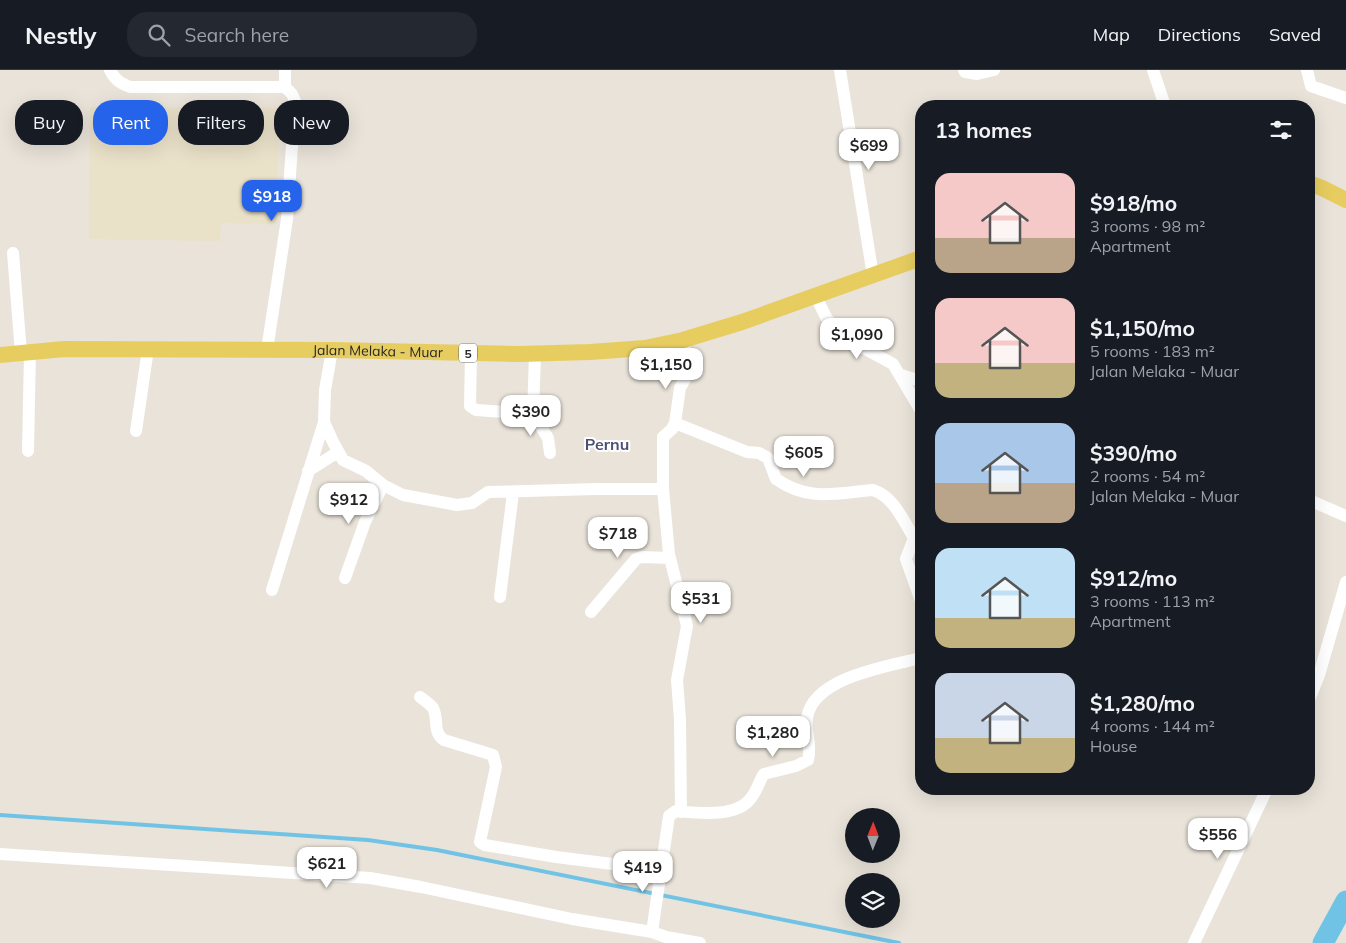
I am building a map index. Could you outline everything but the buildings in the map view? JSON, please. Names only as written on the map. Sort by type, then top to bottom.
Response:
[{"type":"main road","points":[[1315,175],[1346,188]]},
{"type":"main road","points":[[1315,185],[1346,200]]},
{"type":"main road","name":"Jalan Melaka - Muar","points":[[0,355],[64,349],[332,350],[535,354],[645,348],[685,349],[742,322],[915,260]]},
{"type":"street","points":[[110,70],[114,78],[130,87],[285,87],[292,94],[295,102],[287,219],[267,350]]},
{"type":"street","points":[[285,87],[286,70]]},
{"type":"street","points":[[840,70],[873,276]]},
{"type":"street","points":[[964,70],[965,72],[977,74],[994,70]]},
{"type":"street","points":[[1153,70],[1163,100]]},
{"type":"street","points":[[1307,70],[1311,86],[1346,98]]},
{"type":"street","points":[[12,253],[26,352],[28,451]]},
{"type":"street","points":[[816,297],[827,319],[847,339],[894,364],[915,400]]},
{"type":"street","points":[[136,431],[148,349]]},
{"type":"street","points":[[681,812],[678,680],[687,626],[670,558],[663,489],[663,437],[672,429],[675,423],[680,388],[686,379],[685,349]]},
{"type":"street","points":[[272,590],[324,422],[325,390],[332,350]]},
{"type":"street","points":[[471,353],[470,406],[476,410],[533,414]]},
{"type":"street","points":[[535,354],[533,414],[548,438],[550,453]]},
{"type":"street","points":[[902,375],[915,378]]},
{"type":"street","points":[[324,422],[343,460],[366,471],[383,485],[403,495],[457,505],[472,504],[488,492],[663,489]]},
{"type":"street","points":[[675,423],[747,452],[758,453],[768,458],[776,479],[802,493],[815,495],[873,490],[882,493],[889,498],[915,531]]},
{"type":"street","points":[[308,471],[338,452]]},
{"type":"street","points":[[345,578],[365,522],[383,485]]},
{"type":"street","points":[[500,598],[513,493]]},
{"type":"street","points":[[1315,503],[1346,516]]},
{"type":"street","points":[[915,541],[906,559],[915,584]]},
{"type":"street","points":[[591,612],[636,559],[641,557],[670,558]]},
{"type":"street","points":[[1315,683],[1346,582]]},
{"type":"street","points":[[652,932],[669,816],[676,812],[729,812],[743,807],[752,798],[764,774],[796,766],[808,760],[810,751],[807,717],[814,701],[828,688],[857,674],[915,660]]},
{"type":"street","points":[[420,697],[432,707],[436,732],[444,740],[494,755],[496,767],[480,842],[486,845],[660,876]]},
{"type":"street","points":[[1194,943],[1264,795]]},
{"type":"street","points":[[0,854],[370,878],[572,919],[652,932],[666,937],[700,943]]},
{"type":"shaded area","points":[[90,107],[93,107],[93,145],[168,145],[168,107],[178,107],[178,145],[264,145],[264,108],[274,108],[274,145],[278,145],[277,224],[221,223],[220,241],[89,239]]},
{"type":"waterway","points":[[0,815],[368,840],[437,850],[899,943]]},
{"type":"waterway","points":[[1323,943],[1346,901]]},
{"type":"district","name":"Pernu","points":[[607,444]]}]
